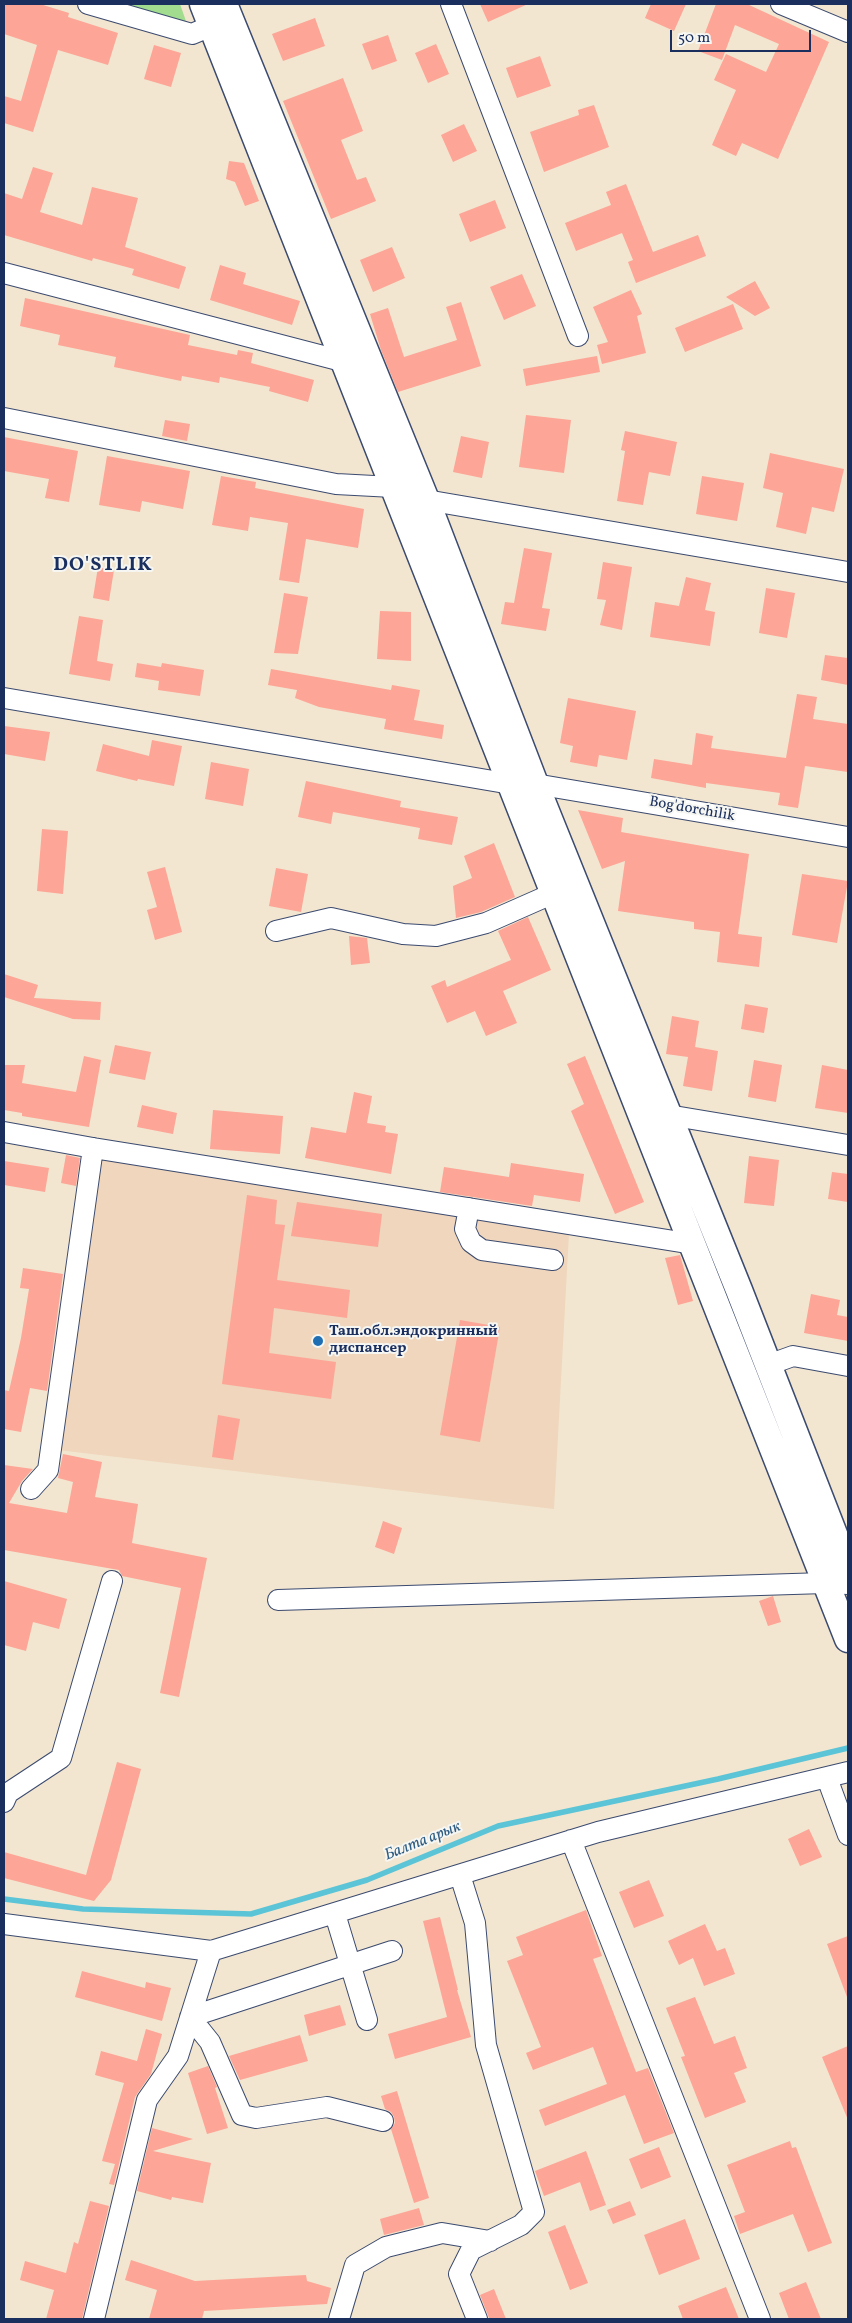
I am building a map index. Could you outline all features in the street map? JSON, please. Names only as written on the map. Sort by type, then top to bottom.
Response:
[{"type":"main road","points":[[213,11],[342,361],[393,487],[668,1115],[848,1570]]},
{"type":"main road","points":[[213,11],[426,500],[523,784],[554,893],[693,1244],[837,1583],[848,1639]]},
{"type":"street","points":[[88,4],[192,34],[213,11]]},
{"type":"street","points":[[451,4],[578,336]]},
{"type":"street","points":[[781,4],[848,32]]},
{"type":"street","points":[[4,273],[342,361]]},
{"type":"street","points":[[4,418],[336,484],[393,487]]},
{"type":"street","points":[[426,500],[848,572]]},
{"type":"street","name":"Bog'dorchilik","points":[[4,698],[848,837]]},
{"type":"street","points":[[276,931],[331,918],[403,934],[436,936],[486,923],[554,893]]},
{"type":"street","points":[[668,1115],[848,1145]]},
{"type":"street","points":[[4,1132],[93,1148],[693,1244]]},
{"type":"street","points":[[31,1489],[48,1470],[93,1148]]},
{"type":"street","points":[[469,1208],[465,1229],[471,1242],[482,1250],[553,1260]]},
{"type":"street","points":[[768,1365],[793,1356],[848,1366]]},
{"type":"street","points":[[4,1802],[8,1793],[61,1758],[112,1581]]},
{"type":"street","points":[[278,1600],[837,1583]]},
{"type":"street","points":[[4,1924],[211,1951],[598,1832],[848,1772]]},
{"type":"street","points":[[827,1778],[848,1835]]},
{"type":"street","points":[[571,1840],[760,2319]]},
{"type":"street","points":[[460,1875],[475,1923],[486,2046],[534,2212],[521,2225],[471,2250],[459,2274],[478,2319]]},
{"type":"street","points":[[335,1914],[367,2020]]},
{"type":"street","points":[[94,2319],[147,2100],[178,2056],[211,1951]]},
{"type":"street","points":[[190,2017],[392,1951]]},
{"type":"street","points":[[190,2017],[210,2042],[242,2114],[256,2118],[326,2107],[383,2122]]},
{"type":"street","points":[[339,2319],[355,2265],[386,2247],[442,2233],[490,2241]]},
{"type":"shaded area","name":"Таш.обл.эндокринный диспансер","points":[[97,1159],[569,1233],[554,1509],[58,1450]]},
{"type":"green space","points":[[123,4],[180,4],[188,27]]},
{"type":"building","points":[[4,4],[40,4],[69,13],[68,17],[118,33],[108,65],[58,50],[33,132],[4,123],[4,96],[21,101],[37,45],[4,34]]},
{"type":"building","points":[[480,4],[528,4],[488,22]]},
{"type":"building","points":[[651,4],[686,4],[674,31],[645,18]]},
{"type":"building","points":[[716,4],[747,4],[829,42],[778,159],[742,143],[736,156],[712,145],[736,90],[714,80],[726,54],[766,72],[779,44],[735,25],[722,60],[698,51]]},
{"type":"building","points":[[315,18],[325,46],[283,61],[272,34]]},
{"type":"building","points":[[388,35],[397,61],[372,70],[362,44]]},
{"type":"building","points":[[436,44],[449,74],[428,83],[415,53]]},
{"type":"building","points":[[154,45],[181,53],[171,87],[144,79]]},
{"type":"building","points":[[540,56],[551,86],[517,98],[506,68]]},
{"type":"building","points":[[343,78],[363,131],[341,140],[357,180],[366,177],[376,201],[331,219],[283,101]]},
{"type":"building","points":[[594,105],[609,147],[544,172],[530,132],[579,115],[578,110]]},
{"type":"building","points":[[464,124],[477,151],[453,162],[441,135]]},
{"type":"building","points":[[229,161],[244,163],[259,201],[245,206],[235,182],[226,179]]},
{"type":"building","points":[[33,167],[53,173],[40,212],[82,225],[92,187],[138,198],[125,247],[186,267],[179,289],[132,275],[134,269],[93,258],[92,261],[4,235],[4,193],[22,199]]},
{"type":"building","points":[[626,184],[653,252],[698,235],[706,256],[636,283],[628,262],[633,260],[622,233],[576,251],[565,223],[611,205],[606,192]]},
{"type":"building","points":[[495,200],[506,228],[470,242],[459,214]]},
{"type":"building","points":[[392,247],[405,278],[373,292],[360,260]]},
{"type":"building","points":[[220,265],[246,273],[243,284],[300,301],[292,325],[210,300]]},
{"type":"building","points":[[522,274],[536,306],[504,320],[490,287]]},
{"type":"building","points":[[755,281],[770,308],[755,316],[726,297]]},
{"type":"building","points":[[631,290],[642,314],[637,316],[646,353],[602,364],[597,345],[608,342],[593,307]]},
{"type":"building","points":[[25,298],[190,335],[188,345],[237,355],[238,350],[253,353],[251,363],[314,380],[308,402],[269,391],[270,387],[220,377],[219,383],[182,376],[181,381],[114,367],[116,357],[58,345],[60,335],[20,326]]},
{"type":"building","points":[[461,302],[481,366],[398,392],[381,350],[370,314],[388,308],[404,357],[457,340],[446,307]]},
{"type":"building","points":[[733,304],[743,329],[685,352],[675,328]]},
{"type":"building","points":[[597,356],[600,372],[526,386],[523,369]]},
{"type":"building","points":[[526,415],[571,420],[564,473],[519,467]]},
{"type":"building","points":[[165,420],[190,424],[187,441],[162,436]]},
{"type":"building","points":[[625,431],[677,442],[670,476],[649,472],[643,505],[617,501],[625,451],[621,450]]},
{"type":"building","points":[[461,436],[489,442],[482,478],[453,472]]},
{"type":"building","points":[[4,437],[78,451],[69,502],[45,498],[49,479],[4,471]]},
{"type":"building","points":[[770,453],[844,469],[834,512],[812,507],[806,534],[776,527],[783,493],[763,488]]},
{"type":"building","points":[[107,456],[190,471],[183,509],[142,501],[140,512],[99,505]]},
{"type":"building","points":[[221,476],[256,482],[255,488],[364,509],[358,548],[306,539],[299,583],[279,580],[288,523],[250,517],[248,531],[212,525]]},
{"type":"building","points":[[702,476],[744,483],[737,521],[696,514]]},
{"type":"building","points":[[524,548],[552,553],[542,608],[550,609],[546,631],[501,624],[505,602],[514,603]]},
{"type":"building","points":[[603,562],[632,567],[622,630],[600,625],[606,600],[597,599]]},
{"type":"building","points":[[98,567],[114,570],[109,601],[93,598]]},
{"type":"building","points":[[686,577],[711,583],[705,610],[715,612],[710,646],[650,637],[655,602],[679,606]]},
{"type":"building","points":[[766,588],[795,593],[787,638],[759,633]]},
{"type":"building","points":[[284,593],[308,597],[298,654],[274,653]]},
{"type":"building","points":[[380,611],[411,612],[411,661],[377,659]]},
{"type":"building","points":[[79,616],[103,620],[97,661],[113,664],[110,681],[69,674]]},
{"type":"building","points":[[825,655],[848,658],[848,685],[821,680]]},
{"type":"building","points":[[137,663],[161,667],[162,663],[204,670],[200,696],[158,690],[159,681],[135,677]]},
{"type":"building","points":[[271,669],[391,690],[392,685],[420,690],[414,720],[444,725],[442,739],[384,729],[386,719],[319,707],[295,698],[297,690],[268,685]]},
{"type":"building","points":[[797,694],[817,697],[813,719],[848,724],[848,772],[805,766],[798,808],[778,805],[780,793],[706,783],[706,788],[651,778],[654,759],[692,765],[696,733],[713,736],[711,748],[786,758]]},
{"type":"building","points":[[568,698],[636,711],[627,760],[599,755],[597,767],[570,762],[573,746],[560,743]]},
{"type":"building","points":[[4,726],[50,732],[45,761],[4,754]]},
{"type":"building","points":[[152,740],[182,746],[174,786],[138,779],[137,781],[96,771],[103,744],[149,756]]},
{"type":"building","points":[[211,762],[249,769],[243,806],[205,799]]},
{"type":"building","points":[[306,781],[401,801],[400,807],[458,817],[452,845],[418,839],[420,828],[333,812],[331,824],[298,817]]},
{"type":"building","points":[[578,810],[623,818],[621,832],[749,854],[738,934],[762,937],[759,967],[717,962],[720,932],[694,929],[694,922],[618,911],[625,861],[602,869]]},
{"type":"building","points":[[42,829],[68,831],[63,894],[37,891]]},
{"type":"building","points":[[494,843],[515,897],[481,912],[456,918],[453,886],[472,878],[464,856]]},
{"type":"building","points":[[165,867],[182,932],[155,940],[147,910],[157,907],[147,872]]},
{"type":"building","points":[[276,868],[308,874],[301,912],[269,906]]},
{"type":"building","points":[[802,874],[848,881],[837,943],[792,935]]},
{"type":"building","points":[[528,917],[551,970],[503,991],[517,1023],[486,1036],[475,1011],[447,1023],[431,986],[445,980],[447,987],[511,960],[498,931]]},
{"type":"building","points":[[349,936],[367,938],[370,963],[351,965]]},
{"type":"building","points":[[4,974],[38,985],[34,998],[101,1002],[100,1020],[73,1019],[4,997]]},
{"type":"building","points":[[745,1004],[768,1008],[764,1033],[741,1029]]},
{"type":"building","points":[[672,1016],[699,1021],[695,1047],[718,1051],[712,1091],[683,1086],[688,1057],[666,1054]]},
{"type":"building","points":[[115,1045],[151,1052],[145,1080],[109,1073]]},
{"type":"building","points":[[84,1056],[101,1060],[89,1127],[22,1116],[22,1113],[4,1110],[4,1065],[25,1065],[22,1083],[76,1092]]},
{"type":"building","points":[[585,1056],[644,1202],[615,1214],[571,1111],[584,1104],[567,1064]]},
{"type":"building","points":[[754,1060],[782,1065],[776,1102],[748,1097]]},
{"type":"building","points":[[822,1065],[848,1070],[848,1113],[815,1108]]},
{"type":"building","points":[[354,1092],[372,1096],[367,1123],[386,1126],[385,1132],[398,1134],[391,1174],[305,1158],[311,1127],[346,1133]]},
{"type":"building","points":[[142,1105],[177,1113],[173,1134],[137,1127]]},
{"type":"building","points":[[213,1110],[283,1116],[280,1154],[210,1149]]},
{"type":"building","points":[[66,1155],[80,1158],[76,1186],[61,1183]]},
{"type":"building","points":[[749,1156],[779,1160],[774,1206],[744,1203]]},
{"type":"building","points":[[4,1161],[49,1168],[45,1192],[4,1185]]},
{"type":"building","points":[[511,1163],[584,1174],[580,1202],[534,1195],[532,1206],[440,1192],[444,1167],[509,1177]]},
{"type":"building","points":[[832,1172],[848,1174],[848,1202],[828,1199]]},
{"type":"building","points":[[247,1195],[277,1200],[275,1224],[285,1225],[277,1280],[350,1290],[347,1318],[274,1308],[269,1353],[336,1362],[331,1399],[222,1384]]},
{"type":"building","points":[[297,1202],[382,1214],[378,1247],[291,1236]]},
{"type":"building","points":[[680,1255],[693,1301],[678,1305],[665,1258]]},
{"type":"building","points":[[23,1268],[63,1274],[47,1391],[30,1388],[21,1432],[4,1429],[4,1390],[9,1391],[21,1338],[29,1289],[20,1288]]},
{"type":"building","points":[[811,1294],[840,1300],[837,1315],[848,1317],[848,1341],[804,1333]]},
{"type":"building","points":[[460,1320],[500,1327],[480,1442],[440,1435]]},
{"type":"building","points":[[218,1415],[240,1419],[233,1460],[212,1457]]},
{"type":"building","points":[[63,1454],[102,1462],[95,1497],[138,1504],[132,1543],[207,1558],[179,1697],[160,1693],[181,1588],[122,1576],[119,1570],[4,1550],[4,1465],[33,1469],[22,1481],[9,1503],[67,1513],[73,1482],[58,1478]]},
{"type":"building","points":[[383,1521],[402,1528],[394,1554],[375,1547]]},
{"type":"building","points":[[4,1581],[67,1599],[59,1629],[33,1622],[26,1651],[4,1645]]},
{"type":"building","points":[[773,1596],[781,1622],[768,1626],[759,1601]]},
{"type":"building","points":[[117,1762],[141,1769],[111,1880],[94,1901],[4,1878],[4,1852],[86,1875]]},
{"type":"building","points":[[809,1829],[822,1857],[800,1866],[788,1839]]},
{"type":"building","points":[[649,1880],[664,1916],[634,1928],[619,1892]]},
{"type":"building","points":[[586,1910],[602,1956],[593,1959],[636,2072],[648,2068],[674,2133],[644,2144],[625,2095],[545,2126],[539,2110],[607,2084],[593,2047],[533,2070],[526,2053],[541,2047],[507,1961],[523,1955],[516,1937]]},
{"type":"building","points":[[440,1917],[457,1990],[471,2037],[395,2059],[388,2034],[447,2017],[423,1921]]},
{"type":"building","points":[[705,1924],[717,1951],[725,1948],[735,1974],[704,1986],[693,1958],[679,1965],[668,1941]]},
{"type":"building","points":[[848,1936],[848,1997],[847,1997],[827,1944]]},
{"type":"building","points":[[82,1971],[145,1988],[146,1982],[171,1988],[162,2021],[75,1997]]},
{"type":"building","points":[[695,1997],[714,2044],[735,2036],[747,2068],[734,2073],[746,2102],[705,2118],[681,2057],[685,2056],[666,2008]]},
{"type":"building","points":[[340,2005],[346,2025],[309,2036],[304,2015]]},
{"type":"building","points":[[146,2029],[162,2034],[151,2074],[135,2097],[114,2185],[109,2184],[115,2164],[102,2161],[124,2083],[95,2075],[101,2051],[137,2061]]},
{"type":"building","points":[[300,2035],[308,2061],[240,2080],[229,2056]]},
{"type":"building","points":[[848,2046],[848,2120],[822,2057]]},
{"type":"building","points":[[208,2066],[217,2087],[215,2088],[228,2128],[207,2134],[188,2073]]},
{"type":"building","points":[[397,2091],[429,2198],[414,2203],[391,2129],[395,2123],[394,2117],[391,2112],[385,2109],[381,2096]]},
{"type":"building","points":[[152,2128],[193,2139],[153,2151],[211,2163],[203,2203],[172,2197],[171,2200],[137,2191]]},
{"type":"building","points":[[790,2141],[792,2148],[796,2147],[832,2243],[808,2252],[793,2214],[740,2234],[734,2216],[745,2212],[727,2165]]},
{"type":"building","points":[[659,2147],[671,2177],[641,2189],[629,2159]]},
{"type":"building","points":[[586,2151],[606,2205],[590,2211],[580,2182],[544,2196],[535,2171]]},
{"type":"building","points":[[90,2201],[109,2206],[82,2319],[46,2319],[54,2290],[20,2280],[25,2261],[66,2273],[74,2242],[78,2244]]},
{"type":"building","points":[[630,2201],[636,2215],[613,2224],[607,2210]]},
{"type":"building","points":[[419,2208],[424,2225],[384,2235],[380,2219]]},
{"type":"building","points":[[685,2219],[700,2259],[659,2275],[644,2235]]},
{"type":"building","points":[[565,2225],[588,2283],[570,2290],[548,2232]]},
{"type":"building","points":[[131,2260],[195,2281],[306,2275],[307,2281],[331,2288],[327,2304],[204,2311],[202,2319],[149,2319],[157,2290],[125,2280]]},
{"type":"building","points":[[806,2282],[821,2319],[789,2319],[779,2293]]},
{"type":"building","points":[[726,2287],[739,2319],[683,2319],[678,2306]]},
{"type":"building","points":[[494,2289],[506,2319],[489,2318],[480,2295]]},
{"type":"waterway","name":"Балта арык","points":[[4,1899],[83,1909],[251,1914],[367,1880],[498,1826],[718,1779],[848,1748]]},
{"type":"place","name":"Таш.обл.эндокринный диспансер","points":[[318,1341]]},
{"type":"district","name":"DO'STLIK","points":[[103,566]]}]
